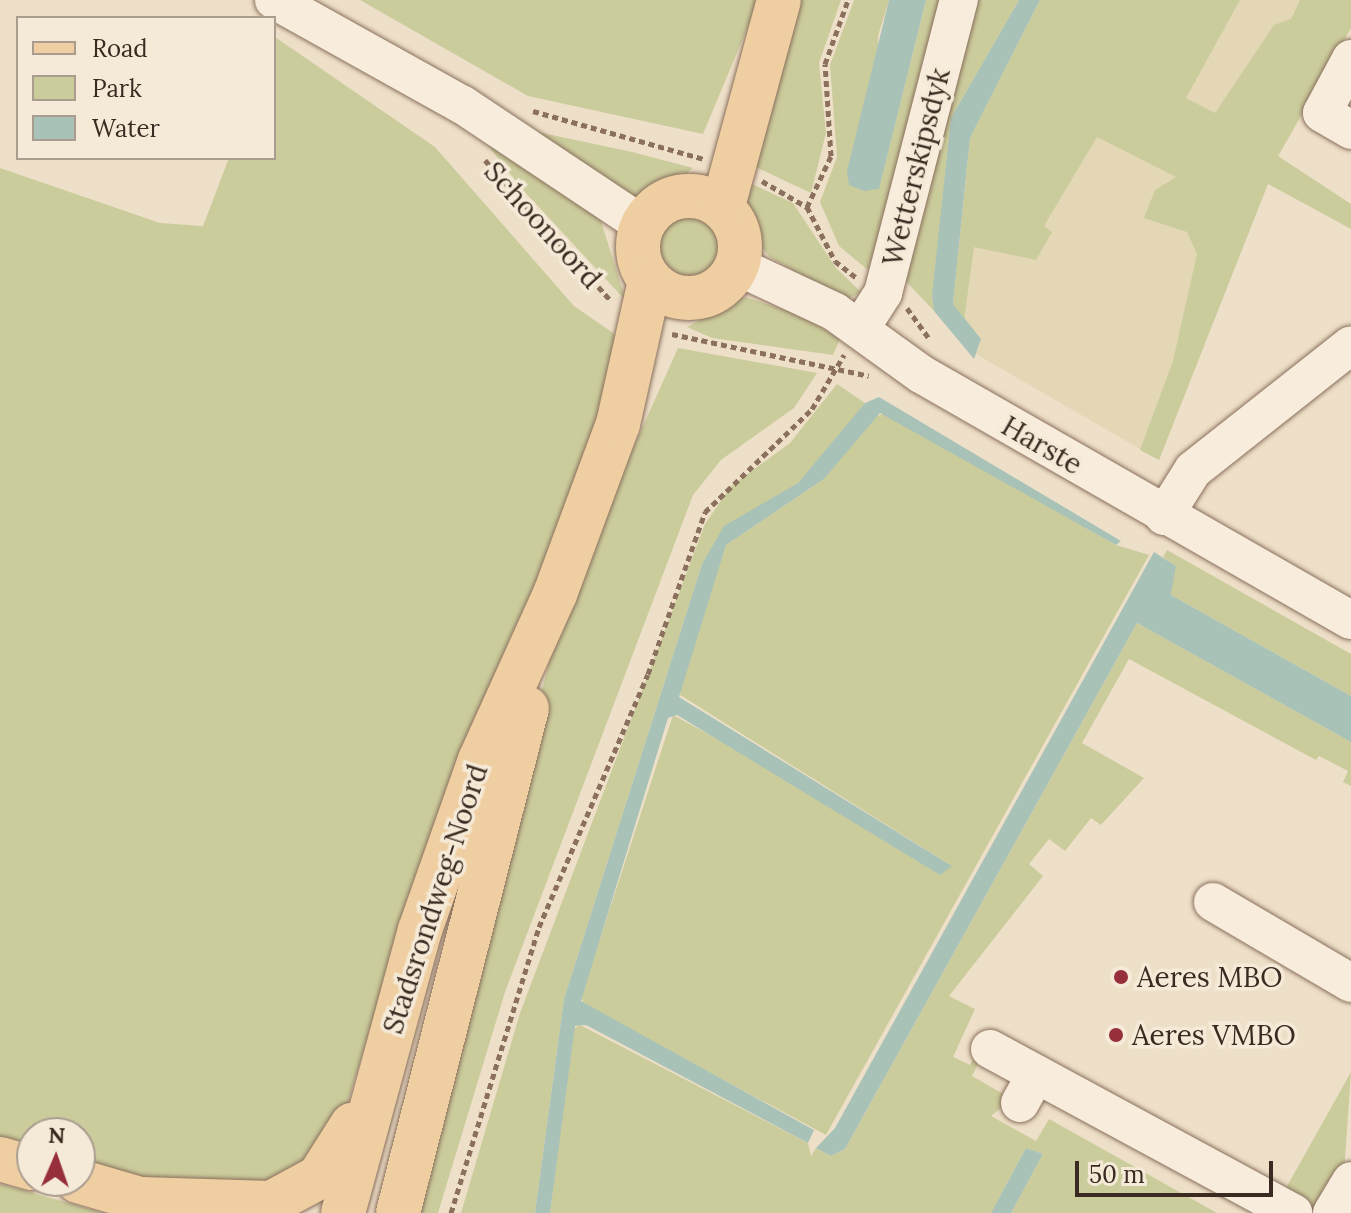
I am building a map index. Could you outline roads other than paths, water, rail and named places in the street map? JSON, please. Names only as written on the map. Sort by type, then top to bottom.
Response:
[{"type":"main road","points":[[712,182],[661,205],[643,225],[638,256],[662,309],[711,295],[737,266],[739,230],[712,182],[747,60],[772,18]]},
{"type":"main road","name":"Stadsrondweg-Noord","points":[[343,1213],[388,1035],[480,760],[555,594],[662,309]]},
{"type":"main road","name":"Stadsrondweg-Noord","points":[[398,1213],[555,594]]},
{"type":"main road","points":[[141,1199],[253,1206],[304,1188],[342,1148],[367,1069],[388,1035]]},
{"type":"main road","points":[[96,1186],[188,1213]]},
{"type":"street","name":"Schoonoord","points":[[274,0],[463,105],[643,225]]},
{"type":"street","name":"Wetterskipsdyk","points":[[860,329],[883,293],[959,0]]},
{"type":"street","points":[[1351,59],[1322,113],[1351,130]]},
{"type":"street","name":"Harste","points":[[737,266],[860,329],[921,374],[1164,516],[1351,620]]},
{"type":"street","points":[[1164,516],[1193,470],[1351,345]]},
{"type":"street","points":[[1213,902],[1351,983]]},
{"type":"street","points":[[990,1049],[1028,1088],[1293,1213]]},
{"type":"street","points":[[1332,1213],[1351,1181]]},
{"type":"water","points":[[889,0],[926,0],[879,189],[864,191],[849,185],[847,171]]},
{"type":"water","points":[[1019,0],[1040,0],[970,138],[953,304],[981,339],[974,359],[934,311],[932,295],[951,118]]},
{"type":"water","points":[[879,397],[1121,541],[1116,545],[880,413],[824,479],[726,545],[679,697],[952,866],[940,875],[677,715],[668,718],[581,1001],[814,1130],[808,1143],[586,1025],[575,1026],[550,1213],[535,1213],[564,999],[702,564],[724,526],[798,483],[865,403]]},
{"type":"water","points":[[1154,552],[1176,566],[1171,595],[1351,696],[1351,742],[1137,623],[845,1149],[831,1156],[816,1148],[835,1128]]},
{"type":"water","points":[[1026,1148],[1043,1154],[1011,1213],[991,1213]]},
{"type":"place","name":"Aeres MBO","points":[[1121,977]]},
{"type":"place","name":"Aeres VMBO","points":[[1116,1035]]}]
